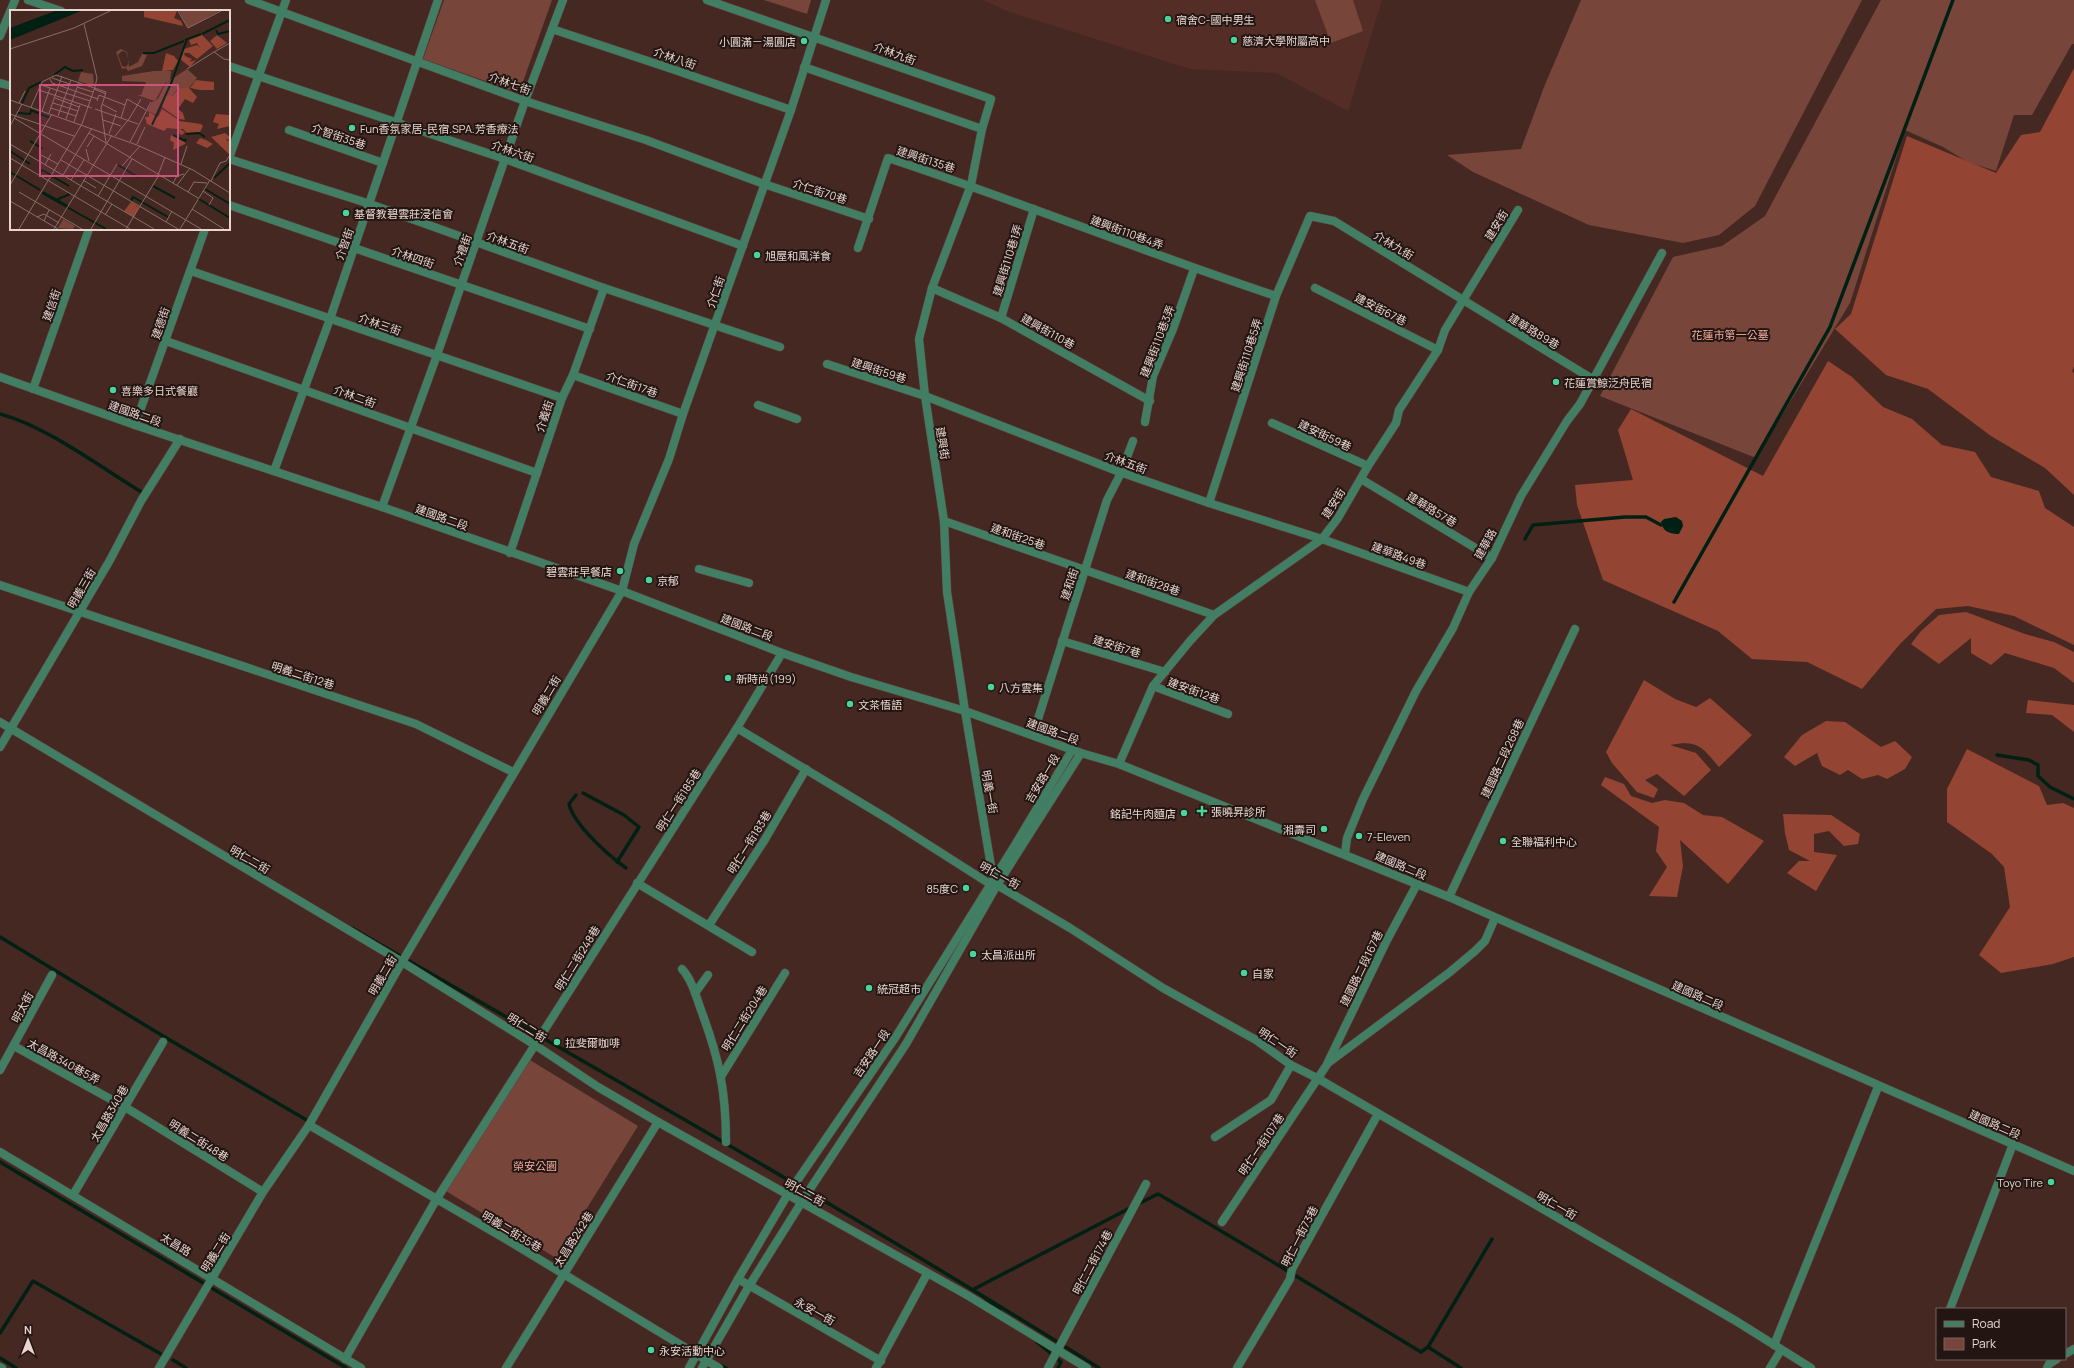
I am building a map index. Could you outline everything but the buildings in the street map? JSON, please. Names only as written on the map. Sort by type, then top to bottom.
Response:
[{"type":"street","points":[[11,10],[15,0]]},
{"type":"street","points":[[28,0],[58,10]]},
{"type":"street","name":"介林七街","points":[[249,0],[525,101],[646,140],[764,184]]},
{"type":"street","points":[[230,155],[286,0]]},
{"type":"street","name":"介智街","points":[[274,471],[330,319],[370,204],[382,163],[398,123],[438,0]]},
{"type":"street","name":"介禮街","points":[[382,507],[477,242],[525,101],[563,0]]},
{"type":"street","name":"介林九街","points":[[707,0],[814,36],[991,99],[982,129],[971,185]]},
{"type":"street","name":"介仁街","points":[[622,591],[634,544],[669,459],[683,414],[716,325],[791,110],[826,0]]},
{"type":"street","points":[[0,36],[10,12]]},
{"type":"street","name":"介林八街","points":[[552,29],[672,68],[791,110]]},
{"type":"street","name":"介林六街","points":[[230,66],[505,159],[743,246]]},
{"type":"street","points":[[804,67],[982,129]]},
{"type":"street","points":[[0,83],[10,86]]},
{"type":"street","name":"介智街35巷","points":[[289,130],[382,163]]},
{"type":"street","name":"介林五街","points":[[230,158],[370,204],[604,288],[780,347]]},
{"type":"street","name":"建興街135巷","points":[[870,219],[888,158],[971,185]]},
{"type":"street","name":"介仁街70巷","points":[[764,184],[870,219]]},
{"type":"street","name":"建興街110巷4弄","points":[[971,185],[1194,269],[1276,296]]},
{"type":"street","name":"建興街","points":[[965,711],[947,592],[944,521],[925,396],[919,339],[932,288],[971,185]]},
{"type":"street","name":"介林四街","points":[[230,205],[590,329]]},
{"type":"street","name":"建興街110巷1弄","points":[[1001,318],[1034,209]]},
{"type":"street","name":"建安街","points":[[1119,764],[1153,686],[1214,615],[1322,540],[1340,516],[1368,466],[1396,423],[1399,410],[1438,350],[1444,330],[1518,210]]},
{"type":"street","name":"介林九街","points":[[1310,216],[1334,221],[1463,300]]},
{"type":"street","name":"建興街110巷5弄","points":[[1208,503],[1276,296],[1310,216]]},
{"type":"street","points":[[858,248],[870,219]]},
{"type":"street","name":"建信街","points":[[33,388],[89,230]]},
{"type":"street","name":"建德街","points":[[135,425],[205,230]]},
{"type":"street","name":"建華路","points":[[1344,854],[1347,838],[1363,799],[1416,691],[1453,628],[1469,592],[1492,558],[1520,496],[1594,380],[1662,253]]},
{"type":"street","name":"建興街110巷3弄","points":[[1145,422],[1150,401],[1153,376],[1173,329],[1194,269]]},
{"type":"street","name":"介林三街","points":[[191,271],[562,398]]},
{"type":"street","name":"介義街","points":[[510,553],[562,398],[573,375],[604,288]]},
{"type":"street","name":"建興街110巷","points":[[932,288],[1001,318],[1150,401]]},
{"type":"street","name":"建安街67巷","points":[[1315,288],[1438,350]]},
{"type":"street","name":"建華路89巷","points":[[1463,300],[1594,380]]},
{"type":"street","name":"介林二街","points":[[166,341],[537,473]]},
{"type":"street","name":"建興街59巷","points":[[827,364],[925,396]]},
{"type":"street","name":"介仁街17巷","points":[[573,375],[683,414]]},
{"type":"street","name":"建國路二段","points":[[0,377],[135,425],[382,507],[622,591],[782,653],[851,677],[965,711],[1072,750],[1119,764],[1449,897],[1878,1087],[2074,1171]]},
{"type":"street","name":"介林五街","points":[[925,396],[1121,473],[1322,540]]},
{"type":"street","points":[[758,405],[797,418]]},
{"type":"street","name":"建安街59巷","points":[[1272,423],[1368,466]]},
{"type":"street","name":"明義三街","points":[[0,747],[80,612],[141,501],[180,439]]},
{"type":"street","name":"建和街","points":[[1033,735],[1107,500],[1121,473],[1133,441]]},
{"type":"street","name":"建華路57巷","points":[[1361,479],[1492,558]]},
{"type":"street","name":"建和街25巷","points":[[944,521],[1085,571]]},
{"type":"street","name":"建華路49巷","points":[[1322,540],[1469,592]]},
{"type":"street","points":[[699,569],[749,583]]},
{"type":"street","name":"建和街28巷","points":[[1085,571],[1214,615]]},
{"type":"street","name":"明義二街12巷","points":[[0,585],[416,724],[513,772]]},
{"type":"street","name":"明義二街","points":[[159,1368],[263,1192],[309,1125],[513,772],[622,591]]},
{"type":"street","name":"建國路二段268巷","points":[[1449,897],[1576,629]]},
{"type":"street","name":"建安街7巷","points":[[1062,641],[1165,672]]},
{"type":"street","name":"明仁一街185巷","points":[[637,883],[737,728],[782,653]]},
{"type":"street","name":"建安街12巷","points":[[1153,686],[1228,714]]},
{"type":"street","name":"明義一街","points":[[965,711],[993,882]]},
{"type":"street","name":"明仁二街","points":[[0,722],[402,962],[535,1045],[598,1087],[803,1202],[927,1274],[967,1295],[1087,1368]]},
{"type":"street","name":"明仁一街","points":[[737,728],[1070,928],[1163,988],[1256,1040],[1291,1065],[1318,1078],[1736,1321],[1811,1368]]},
{"type":"street","name":"吉安路一段","points":[[702,1360],[738,1279],[788,1194],[895,1038],[993,882],[1072,750]]},
{"type":"street","name":"吉安路一段","points":[[690,1368],[702,1360],[906,1044],[993,882],[1081,753]]},
{"type":"street","name":"明仁一街183巷","points":[[709,925],[764,841],[806,770]]},
{"type":"street","points":[[637,883],[752,952]]},
{"type":"street","name":"明仁二街248巷","points":[[345,1360],[436,1200],[637,883]]},
{"type":"street","name":"建國路二段167巷","points":[[1328,1063],[1417,884]]},
{"type":"street","points":[[1328,1063],[1450,972],[1475,951],[1484,941],[1495,918]]},
{"type":"street","name":"明仁二街204巷","points":[[682,968],[687,974],[695,993],[711,1036],[722,1075],[726,1109],[726,1142]]},
{"type":"street","name":"明仁二街204巷","points":[[722,1075],[785,973]]},
{"type":"street","name":"明太街","points":[[0,1070],[52,975]]},
{"type":"street","points":[[695,993],[708,975]]},
{"type":"street","name":"太昌路340巷","points":[[73,1195],[163,1042]]},
{"type":"street","name":"太昌路340巷5弄","points":[[14,1046],[125,1107]]},
{"type":"street","name":"明仁一街107巷","points":[[1222,1222],[1328,1063]]},
{"type":"street","points":[[1215,1137],[1271,1100],[1291,1065]]},
{"type":"street","points":[[1770,1368],[1878,1087]]},
{"type":"street","name":"明義二街48巷","points":[[125,1107],[263,1192]]},
{"type":"street","name":"明仁一街73巷","points":[[1236,1368],[1290,1279],[1292,1269],[1378,1114]]},
{"type":"street","name":"太昌路242巷","points":[[506,1368],[658,1122]]},
{"type":"street","name":"明義二街35巷","points":[[309,1125],[564,1274],[702,1360],[719,1368]]},
{"type":"street","points":[[1950,1308],[2012,1144]]},
{"type":"street","name":"太昌路","points":[[0,1152],[345,1360],[361,1368]]},
{"type":"street","name":"明仁二街174巷","points":[[1048,1368],[1146,1184]]},
{"type":"street","points":[[876,1368],[927,1274]]},
{"type":"street","name":"永安一街","points":[[738,1279],[881,1361]]},
{"type":"street","points":[[2047,1368],[2049,1364],[2055,1360]]},
{"type":"shaded area","name":"慈濟大學附屬高中","points":[[983,0],[1382,0],[1348,111],[1276,73],[1190,69],[1007,11]]},
{"type":"shaded area","points":[[2074,68],[2074,367],[2072,371],[2074,373],[2074,495],[2045,468],[1991,436],[1928,389],[1886,375],[1835,329],[1851,314],[1907,136],[1996,173],[2021,135],[2040,132]]},
{"type":"shaded area","points":[[1828,361],[1852,377],[1883,407],[1912,419],[1942,445],[1975,452],[1991,477],[2039,491],[2045,508],[2074,527],[2074,645],[2014,616],[1968,606],[1936,609],[1900,644],[1862,689],[1807,662],[1752,659],[1718,631],[1603,580],[1577,505],[1575,485],[1633,480],[1618,430],[1631,409],[1763,476]]},
{"type":"shaded area","points":[[1676,517],[1682,521],[1683,526],[1679,534],[1667,532],[1663,528],[1661,522],[1664,519]]},
{"type":"shaded area","points":[[1966,612],[2025,634],[2054,642],[2074,652],[2074,683],[2054,668],[2005,653],[1991,665],[1971,653],[1971,638],[1939,664],[1911,644],[1921,631],[1939,615]]},
{"type":"shaded area","points":[[1644,680],[1675,699],[1696,707],[1710,698],[1752,735],[1719,767],[1703,749],[1698,746],[1687,743],[1670,745],[1696,753],[1711,770],[1684,796],[1657,774],[1645,780],[1658,789],[1654,798],[1637,792],[1612,763],[1606,752]]},
{"type":"shaded area","points":[[2028,700],[2074,705],[2074,732],[2052,715],[2026,713]]},
{"type":"shaded area","points":[[1826,721],[1845,722],[1881,747],[1895,741],[1912,757],[1905,769],[1887,779],[1878,775],[1862,779],[1848,770],[1840,775],[1822,766],[1817,753],[1795,766],[1784,757],[1802,735]]},
{"type":"shaded area","points":[[1967,749],[2039,786],[2047,805],[2063,803],[2074,808],[2074,957],[2053,964],[2001,973],[1979,955],[2010,907],[2004,867],[1992,854],[1947,822],[1947,789]]},
{"type":"shaded area","points":[[1605,777],[1624,784],[1631,796],[1652,803],[1665,800],[1684,803],[1703,815],[1722,817],[1764,841],[1728,884],[1680,840],[1683,866],[1677,897],[1649,896],[1667,867],[1656,851],[1659,827],[1601,785]]},
{"type":"shaded area","points":[[1783,814],[1831,815],[1860,834],[1858,844],[1844,846],[1829,831],[1814,834],[1814,852],[1837,855],[1816,891],[1787,873],[1799,861],[1810,861],[1789,850]]},
{"type":"green space","points":[[444,0],[552,0],[519,93],[423,59]]},
{"type":"green space","points":[[764,0],[811,0],[807,14]]},
{"type":"green space","points":[[1315,0],[1353,0],[1363,31],[1331,43]]},
{"type":"green space","points":[[1581,0],[1862,0],[1755,206],[1719,235],[1683,243],[1589,225],[1473,172],[1447,155],[1521,149],[1544,87]]},
{"type":"green space","name":"花蓮市第一公墓","points":[[1881,0],[2074,0],[2074,44],[2072,44],[2032,115],[2014,115],[1996,171],[1968,162],[1943,147],[1905,130],[1850,303],[1756,458],[1600,396],[1673,257],[1722,246],[1765,216]]},
{"type":"green space","name":"榮安公園","points":[[525,1057],[638,1126],[556,1258],[441,1188]]},
{"type":"waterway","points":[[1674,602],[1830,327],[1953,0]]},
{"type":"waterway","points":[[0,414],[37,428],[143,493]]},
{"type":"waterway","points":[[1525,539],[1533,525],[1625,517],[1646,517],[1661,525]]},
{"type":"waterway","points":[[1997,755],[2029,760],[2038,765],[2038,776],[2050,787],[2074,799]]},
{"type":"waterway","points":[[583,793],[624,815],[639,827],[617,862]]},
{"type":"waterway","points":[[576,795],[569,804],[577,821],[601,848],[626,868]]},
{"type":"waterway","points":[[352,928],[821,1199],[1099,1368]]},
{"type":"waterway","points":[[0,937],[163,1036],[310,1122]]},
{"type":"waterway","points":[[0,1162],[346,1368]]},
{"type":"waterway","points":[[1138,1204],[1158,1194],[1257,1252],[1421,1352],[1428,1347],[1461,1368]]},
{"type":"waterway","points":[[974,1289],[1132,1207]]},
{"type":"waterway","points":[[1428,1347],[1492,1239]]},
{"type":"waterway","points":[[0,1333],[33,1281],[161,1354]]},
{"type":"waterway","points":[[985,1298],[1000,1311]]},
{"type":"waterway","points":[[1037,1342],[1061,1362],[1058,1368]]},
{"type":"waterway","points":[[0,1358],[16,1368]]},
{"type":"waterway","points":[[173,1360],[186,1368]]},
{"type":"waterway","points":[[720,1365],[726,1368]]},
{"type":"place","name":"宿舍C-國中男生","points":[[1168,19]]},
{"type":"place","name":"慈濟大學附屬高中","points":[[1234,40]]},
{"type":"place","name":"小圓滿－湯圓店","points":[[804,41]]},
{"type":"place","name":"Fun香氛家居-民宿.SPA.芳香療法","points":[[352,128]]},
{"type":"place","name":"基督教碧雲莊浸信會","points":[[346,213]]},
{"type":"place","name":"旭屋和風洋食","points":[[757,255]]},
{"type":"place","name":"花蓮賞鯨泛舟民宿","points":[[1556,382]]},
{"type":"place","name":"喜樂多日式餐廳","points":[[113,390]]},
{"type":"place","name":"碧雲莊早餐店","points":[[620,571]]},
{"type":"place","name":"京郁","points":[[649,580]]},
{"type":"place","name":"新時尚(199)","points":[[728,678]]},
{"type":"place","name":"八方雲集","points":[[991,687]]},
{"type":"place","name":"文茶悟語","points":[[850,704]]},
{"type":"place","name":"張曉昇診所","points":[[1202,811]]},
{"type":"place","name":"銘記牛肉麵店","points":[[1184,813]]},
{"type":"place","name":"湘壽司","points":[[1324,829]]},
{"type":"place","name":"7-Eleven","points":[[1359,836]]},
{"type":"place","name":"全聯福利中心","points":[[1503,841]]},
{"type":"place","name":"85度C","points":[[966,888]]},
{"type":"place","name":"太昌派出所","points":[[973,954]]},
{"type":"place","name":"自家","points":[[1244,973]]},
{"type":"place","name":"統冠超市","points":[[869,988]]},
{"type":"place","name":"拉斐爾咖啡","points":[[557,1042]]},
{"type":"place","name":"Toyo Tire","points":[[2051,1182]]},
{"type":"place","name":"永安活動中心","points":[[651,1350]]}]
